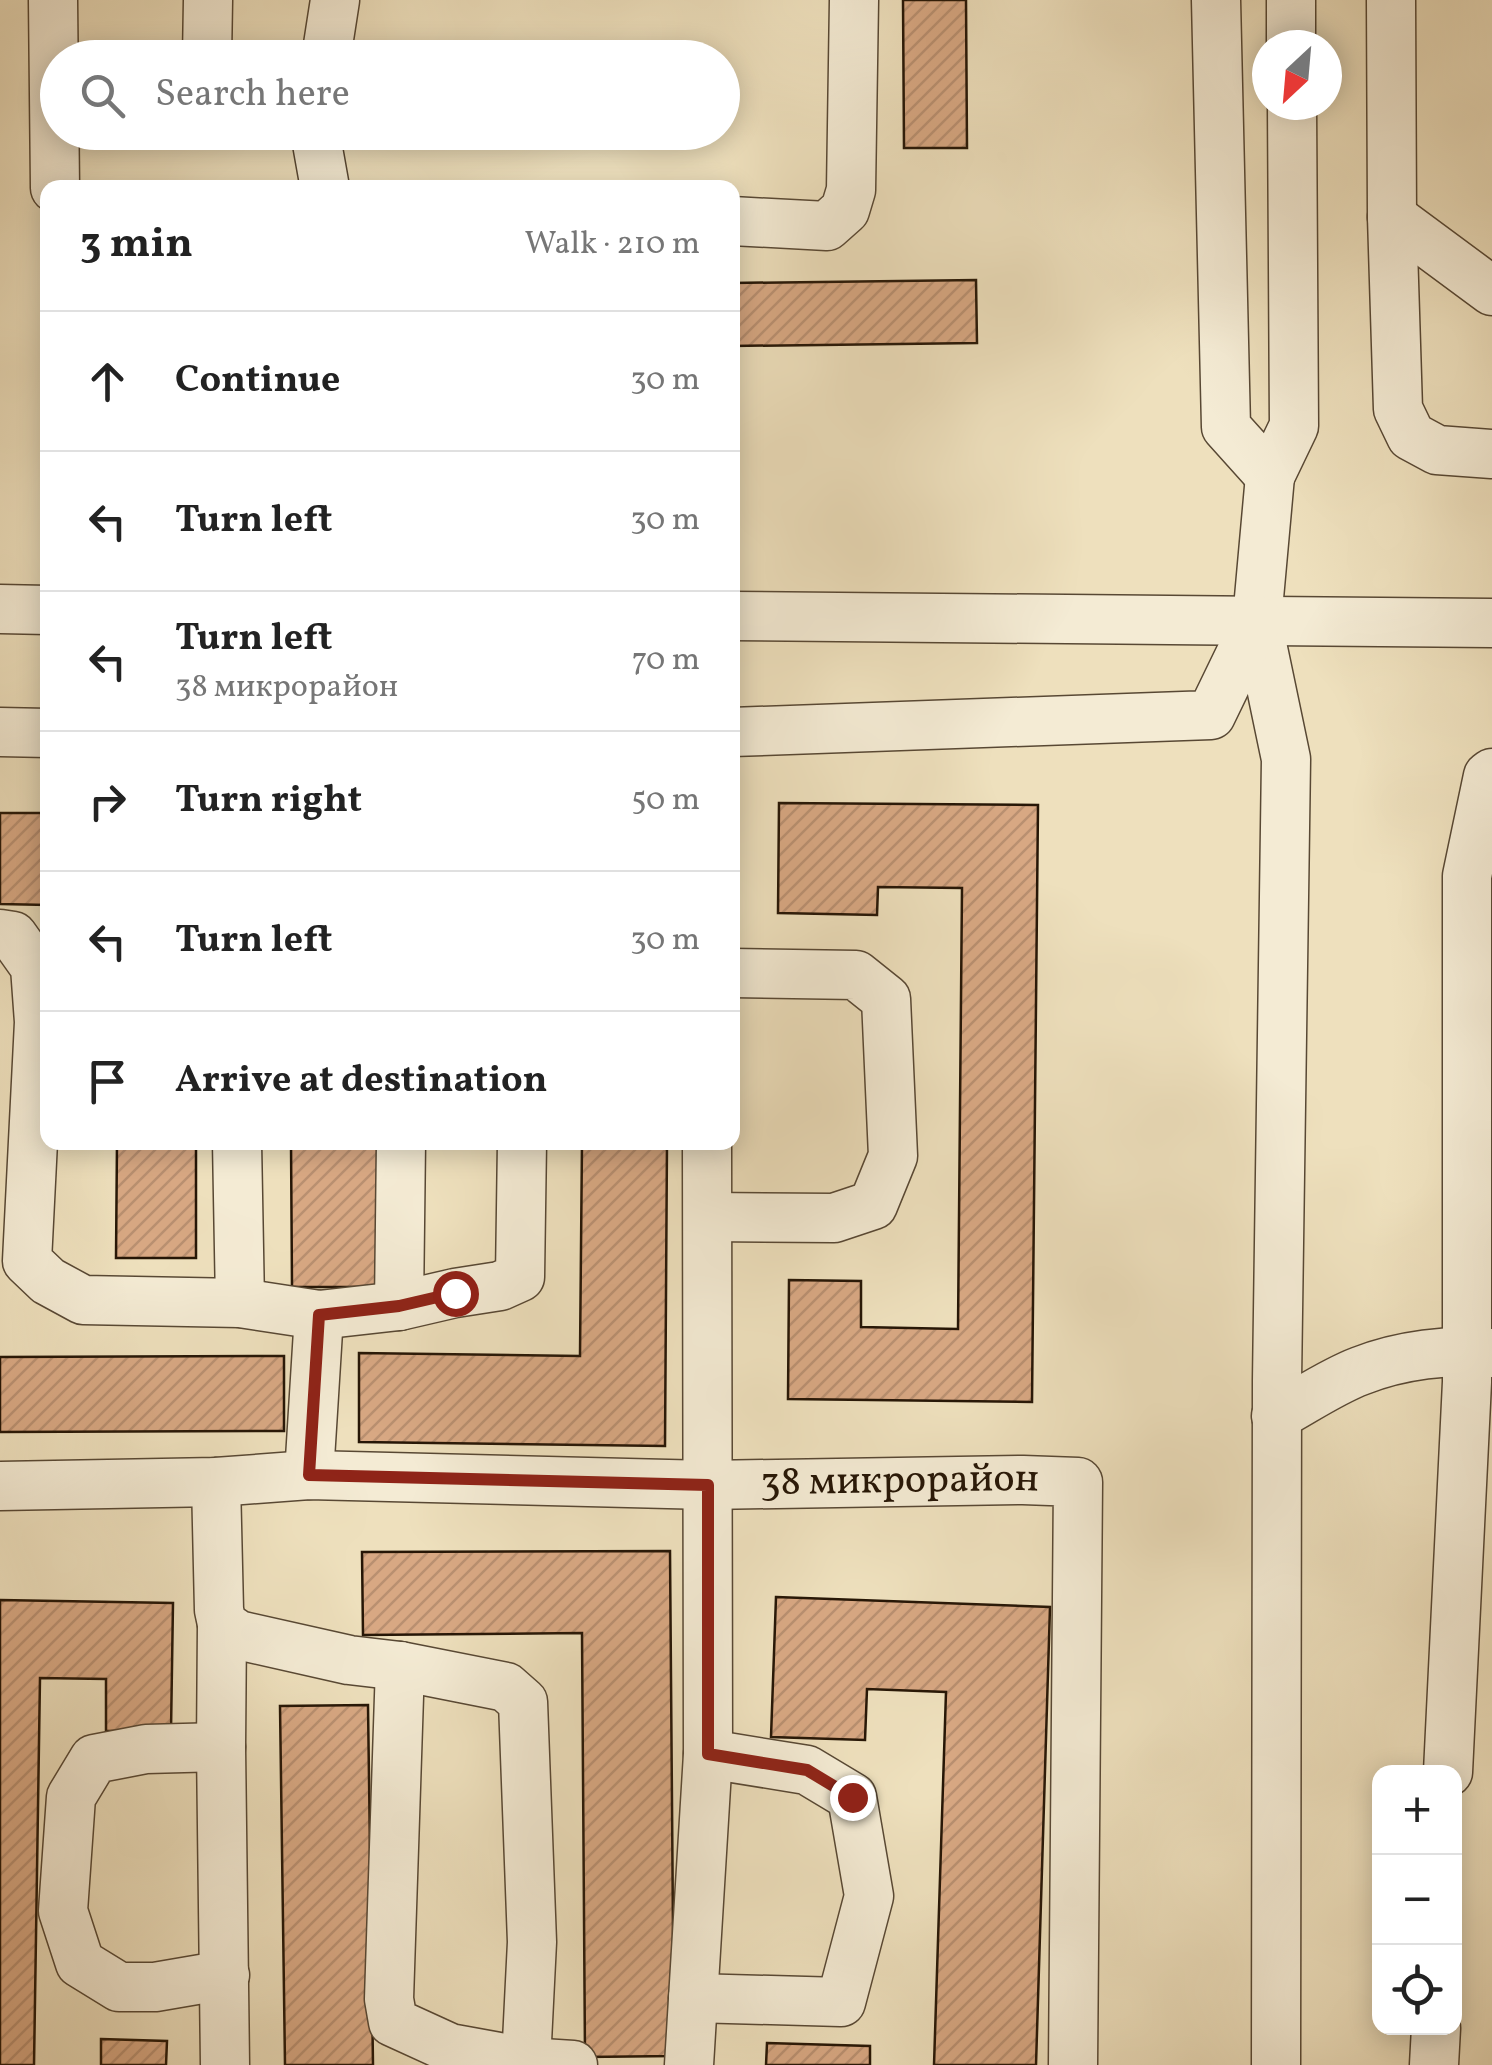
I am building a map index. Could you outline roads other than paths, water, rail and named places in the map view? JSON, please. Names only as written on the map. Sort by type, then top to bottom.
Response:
[{"type":"street","points":[[53,0],[54,40]]},
{"type":"street","points":[[207,40],[208,0]]},
{"type":"street","points":[[329,40],[335,0]]},
{"type":"street","points":[[740,222],[827,226],[845,210],[852,190],[854,0]]},
{"type":"street","points":[[1216,0],[1226,427],[1270,476]]},
{"type":"street","points":[[1290,0],[1291,30]]},
{"type":"street","points":[[1392,0],[1392,217],[1398,408],[1411,436],[1438,450],[1492,454]]},
{"type":"street","points":[[1276,2065],[1276,1416],[1286,759],[1257,620],[1270,476],[1294,426],[1292,120]]},
{"type":"street","points":[[55,180],[56,150]]},
{"type":"street","points":[[319,150],[324,180]]},
{"type":"street","points":[[1392,217],[1492,291]]},
{"type":"street","points":[[0,609],[40,610]]},
{"type":"street","points":[[740,616],[1492,623]]},
{"type":"street","points":[[740,732],[1211,715],[1257,620]]},
{"type":"street","points":[[0,732],[40,733]]},
{"type":"street","points":[[1449,1765],[1479,1352],[1468,876],[1488,776],[1492,773]]},
{"type":"street","points":[[0,934],[14,936],[35,967],[40,1022],[27,1261],[48,1281],[83,1300],[240,1303],[319,1315],[399,1306],[500,1286],[520,1277],[522,1150]]},
{"type":"street","points":[[708,1217],[834,1218],[873,1205],[893,1156],[886,999],[856,975],[740,973]]},
{"type":"street","points":[[237,1150],[240,1303]]},
{"type":"street","points":[[399,1306],[401,1150]]},
{"type":"street","points":[[689,2065],[708,1754],[707,1150]]},
{"type":"street","points":[[309,1475],[319,1315]]},
{"type":"street","points":[[1276,1416],[1360,1371],[1400,1359],[1479,1352]]},
{"type":"street","name":"38 микрорайон","points":[[0,1486],[216,1482],[309,1475],[708,1485],[1078,1482],[1074,2065]]},
{"type":"street","points":[[216,1482],[222,1624],[225,2065]]},
{"type":"street","points":[[222,1624],[238,1635],[350,1660],[506,1686],[523,1702],[532,1942],[526,2062]]},
{"type":"street","points":[[400,1666],[389,1998],[394,2022],[450,2048],[526,2062],[573,2065]]},
{"type":"street","points":[[221,1747],[146,1749],[94,1758],[71,1797],[63,1911],[80,1962],[119,1987],[156,1987],[225,1976]]},
{"type":"street","points":[[693,1998],[841,2002],[869,1896],[852,1797],[807,1770],[708,1754]]},
{"type":"street","points":[[1434,2065],[1436,2035]]}]
